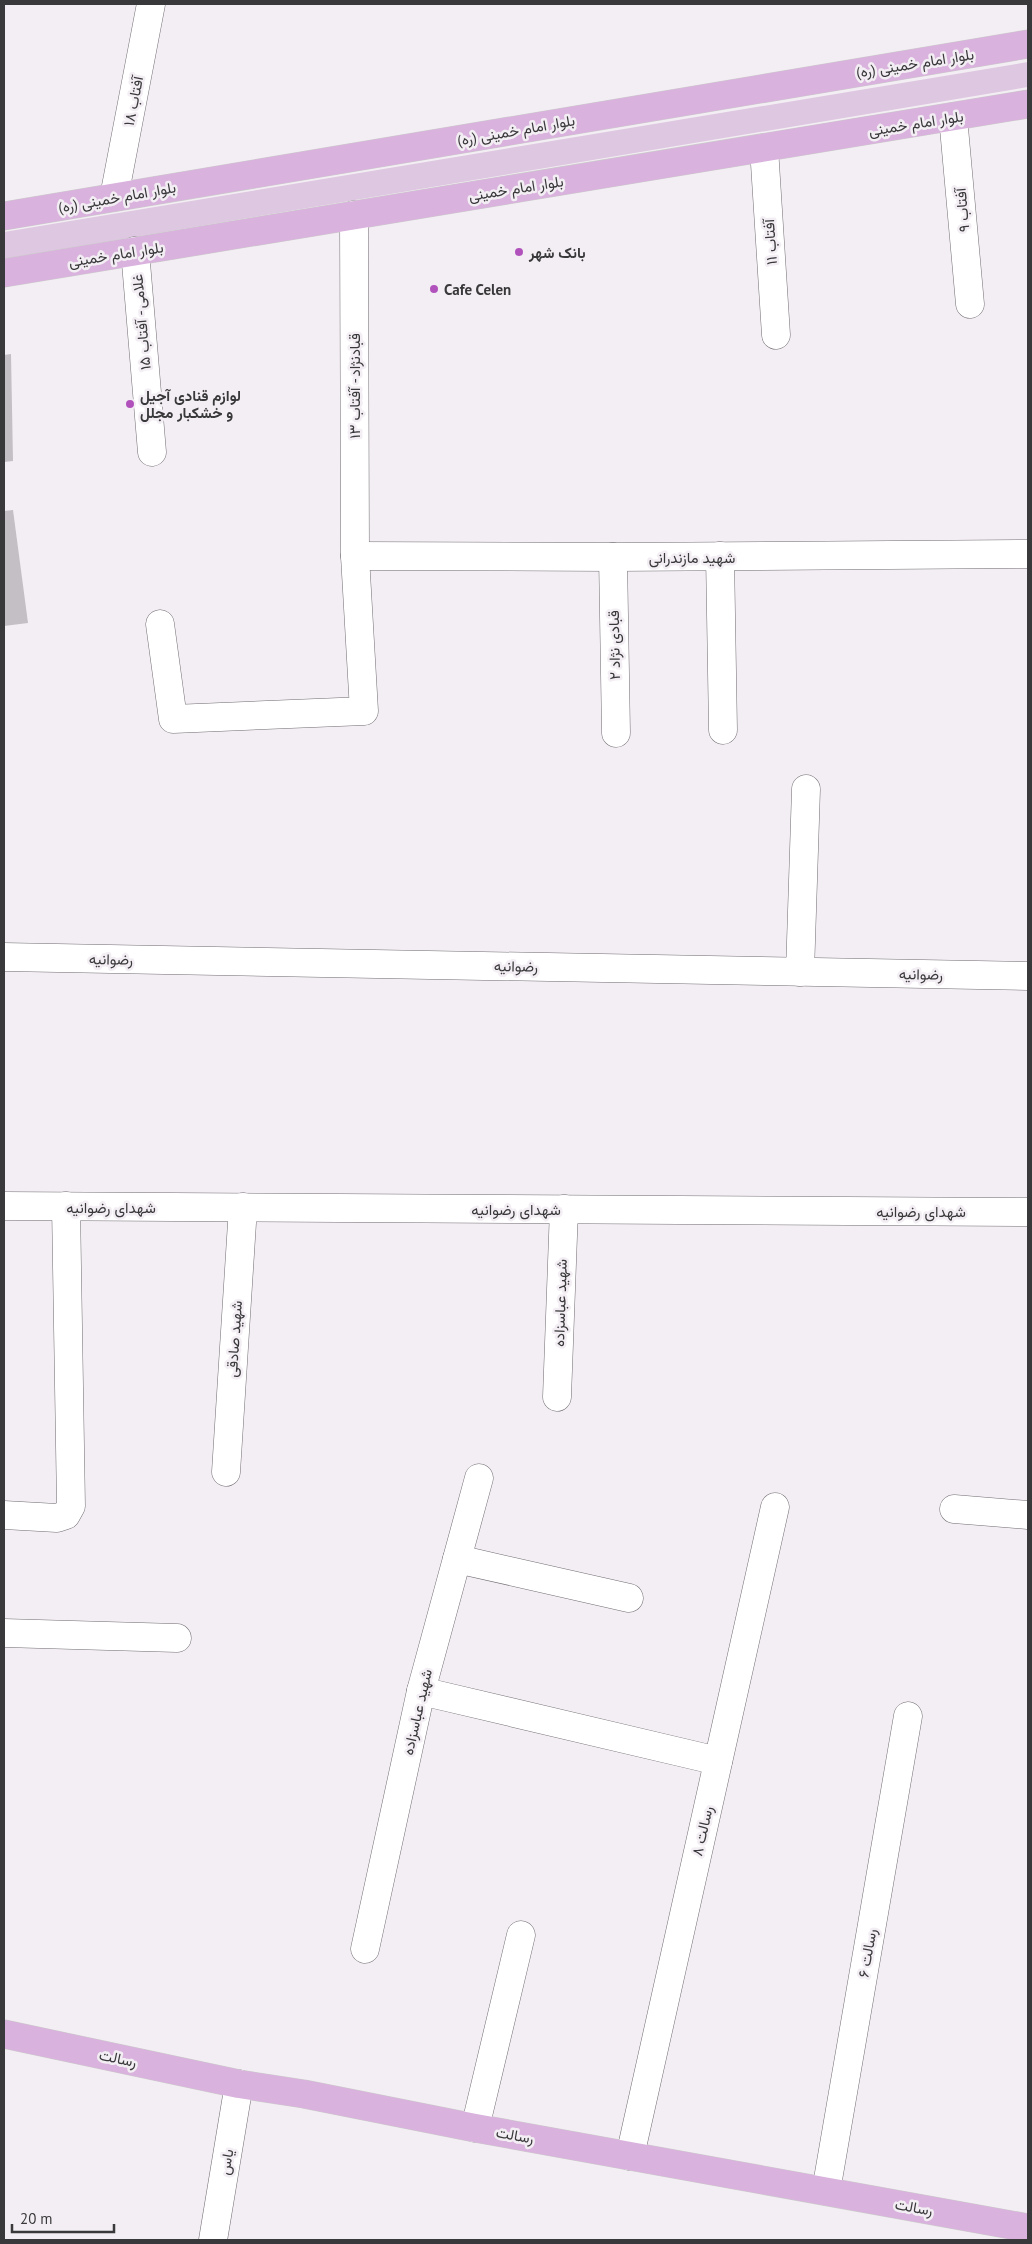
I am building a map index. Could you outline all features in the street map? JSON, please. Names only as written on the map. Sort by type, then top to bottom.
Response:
[{"type":"main road","name":"بلوار امام خمینی (ره)","points":[[4,216],[1028,44]]},
{"type":"main road","name":"بلوار امام خمینی","points":[[4,273],[1028,104]]},
{"type":"main road","name":"رسالت","points":[[4,2034],[239,2084],[304,2094],[475,2128],[1028,2228]]},
{"type":"street","name":"آفتاب ۱۸","points":[[114,197],[151,4]]},
{"type":"street","name":"آفتاب ۹","points":[[953,116],[970,304]]},
{"type":"street","name":"آفتاب ۱۱","points":[[764,148],[776,335]]},
{"type":"street","name":"قبادنژاد - آفتاب ۱۳","points":[[160,624],[173,720],[364,711],[355,556],[354,215]]},
{"type":"street","name":"غلامی - آفتاب ۱۵","points":[[135,251],[152,452]]},
{"type":"street","name":"شهید مازندرانی","points":[[355,556],[613,557],[1028,554]]},
{"type":"street","points":[[720,556],[723,730]]},
{"type":"street","name":"قبادی نژاد ۲","points":[[613,557],[616,733]]},
{"type":"street","points":[[800,972],[806,788]]},
{"type":"street","name":"رضوانیه","points":[[4,957],[1028,976]]},
{"type":"street","name":"شهدای رضوانیه","points":[[4,1206],[1028,1212]]},
{"type":"street","points":[[4,1515],[57,1518],[66,1515],[71,1506],[66,1206]]},
{"type":"street","name":"شهید صادقی","points":[[226,1472],[243,1207]]},
{"type":"street","name":"شهید عباسزاده","points":[[557,1396],[564,1209]]},
{"type":"street","name":"شهید عباسزاده","points":[[365,1949],[421,1691],[479,1478]]},
{"type":"street","name":"رسالت ۸","points":[[630,2156],[775,1507]]},
{"type":"street","points":[[954,1509],[1028,1515]]},
{"type":"street","points":[[457,1559],[629,1598]]},
{"type":"street","points":[[4,1633],[177,1638]]},
{"type":"street","points":[[421,1691],[718,1761]]},
{"type":"street","name":"رسالت ۶","points":[[826,2191],[908,1716]]},
{"type":"street","points":[[475,2128],[521,1936]]},
{"type":"street","name":"یاس","points":[[213,2240],[239,2084]]},
{"type":"shaded area","points":[[1028,62],[1028,87],[4,259],[4,232]]},
{"type":"building","points":[[11,354],[13,461],[4,462],[4,355]]},
{"type":"building","points":[[13,510],[28,623],[4,626],[4,511]]},
{"type":"place","name":"بانک شهر","points":[[519,252]]},
{"type":"place","name":"Cafe Celen","points":[[434,289]]},
{"type":"place","name":"لوازم قنادی آجیل و خشکبار مجلل","points":[[130,404]]}]
